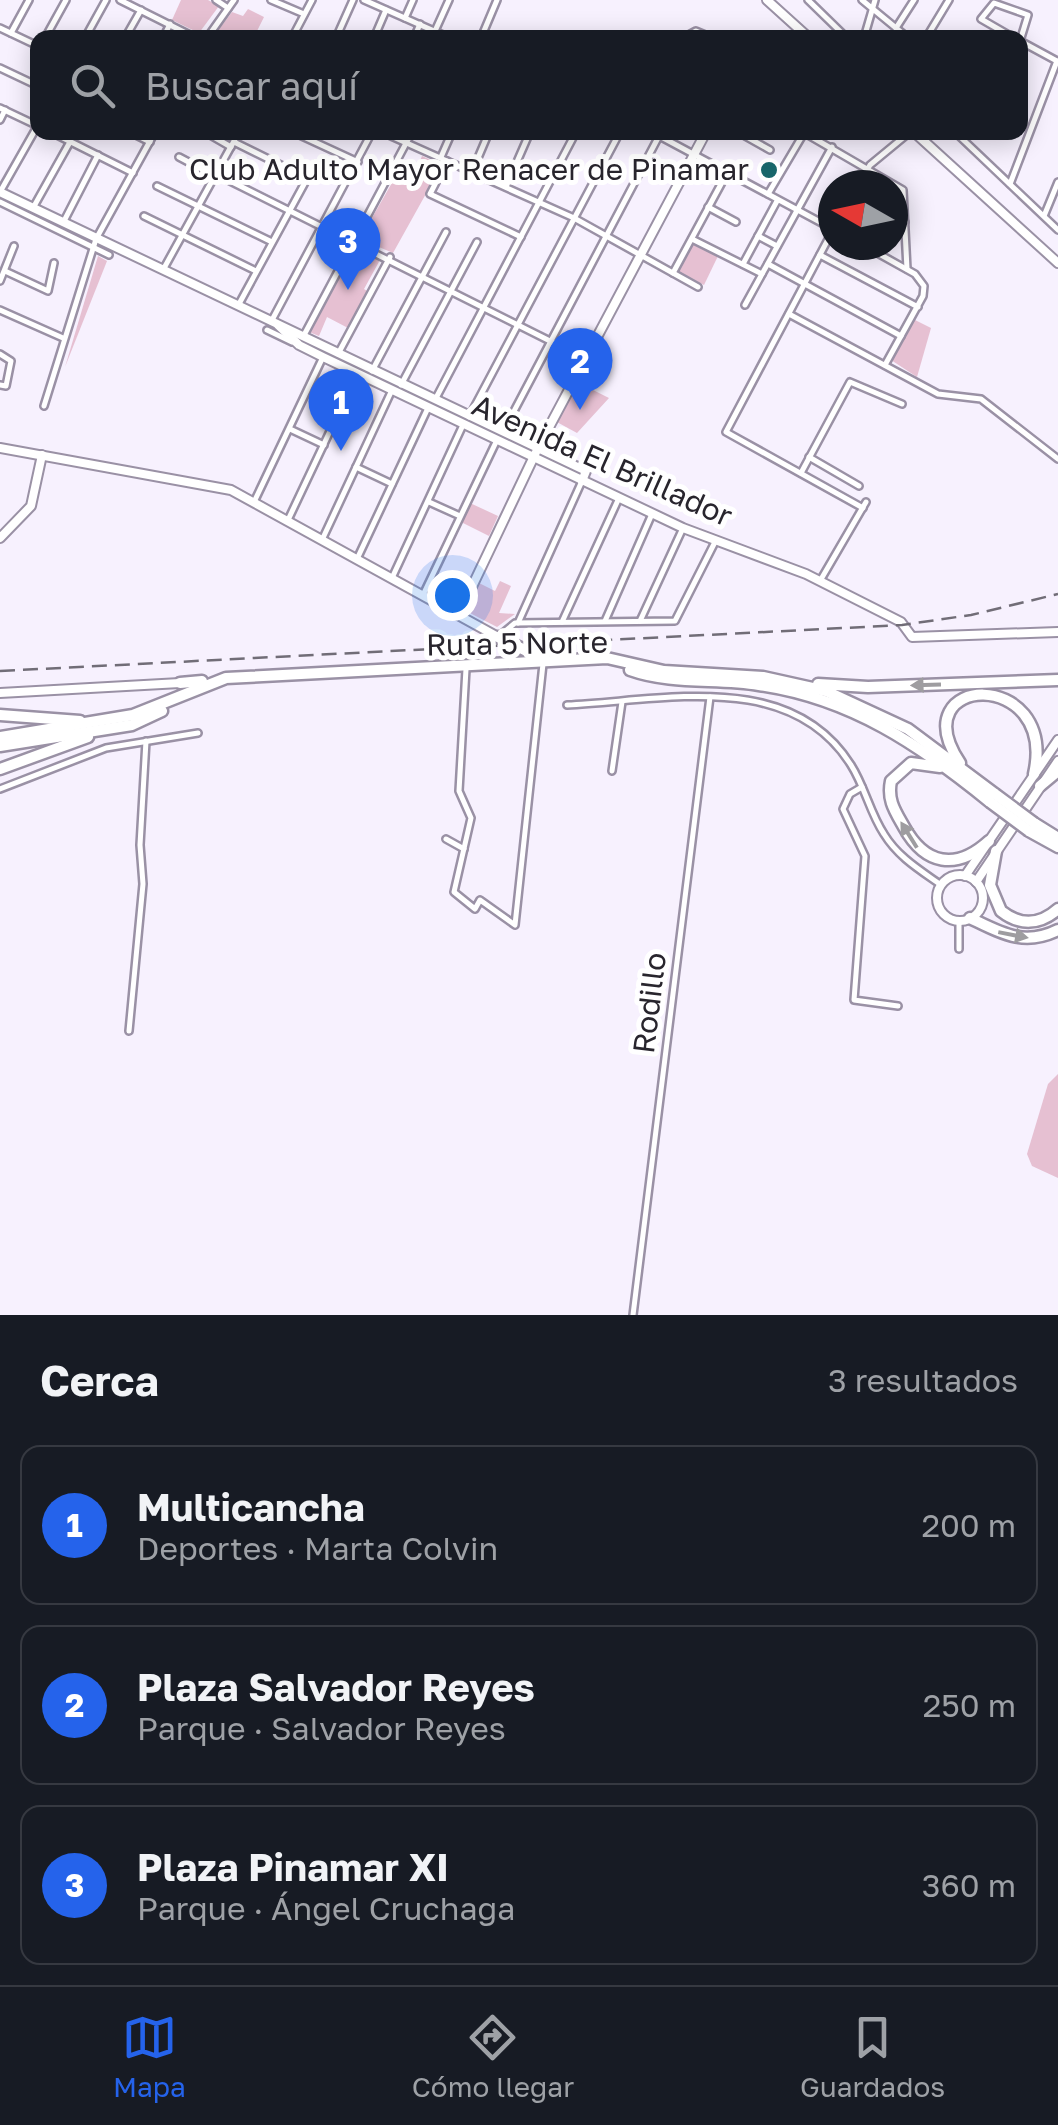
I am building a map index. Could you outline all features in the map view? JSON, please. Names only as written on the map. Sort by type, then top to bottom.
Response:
[{"type":"highway","points":[[498,637],[545,662]]},
{"type":"highway","points":[[514,646],[514,662]]},
{"type":"highway","name":"Ruta 5 Norte","points":[[0,746],[140,722],[218,684],[607,658],[664,672],[778,679],[826,691],[878,712],[1032,827],[1054,838],[1058,847]]},
{"type":"highway","name":"Ruta 5 Norte","points":[[0,737],[96,722],[158,707],[218,679],[514,662],[603,662],[657,679],[748,683],[810,696],[889,728],[961,773]]},
{"type":"highway","points":[[180,683],[218,679]]},
{"type":"highway","points":[[778,679],[868,687],[1058,680]]},
{"type":"highway","points":[[961,773],[949,744],[948,719],[962,699],[988,691],[1010,700],[1036,729],[1040,746],[1034,774]]},
{"type":"highway","points":[[0,715],[96,722]]},
{"type":"highway","points":[[0,769],[114,728]]},
{"type":"highway","points":[[961,773],[923,762],[903,766],[890,786],[892,807],[918,849],[935,860],[958,861],[993,846],[990,885],[1001,911],[1027,922],[1047,918],[1058,908]]},
{"type":"highway","points":[[1040,786],[1058,771]]},
{"type":"highway","points":[[1054,838],[1058,856]]},
{"type":"highway","points":[[965,919],[1014,938],[1036,938],[1058,930]]},
{"type":"street","points":[[11,34],[29,0]]},
{"type":"street","points":[[50,30],[66,0]]},
{"type":"street","points":[[90,30],[106,0]]},
{"type":"street","points":[[120,0],[181,30]]},
{"type":"street","points":[[216,0],[228,8]]},
{"type":"street","points":[[213,30],[234,0]]},
{"type":"street","points":[[272,0],[304,14]]},
{"type":"street","points":[[296,30],[312,0]]},
{"type":"street","points":[[339,30],[352,0]]},
{"type":"street","points":[[405,18],[413,0]]},
{"type":"street","points":[[435,30],[449,0]]},
{"type":"street","points":[[484,30],[497,0]]},
{"type":"street","points":[[768,0],[798,30]]},
{"type":"street","points":[[808,0],[839,30]]},
{"type":"street","points":[[862,0],[898,30]]},
{"type":"street","points":[[866,30],[875,0]]},
{"type":"street","points":[[896,28],[914,0]]},
{"type":"street","points":[[931,30],[948,0]]},
{"type":"street","points":[[369,1],[433,30]]},
{"type":"street","points":[[1001,30],[981,19],[994,3],[1028,16],[1021,30]]},
{"type":"street","points":[[129,30],[140,10]]},
{"type":"street","points":[[377,30],[386,10]]},
{"type":"street","points":[[167,30],[170,24]]},
{"type":"street","points":[[417,30],[420,24]]},
{"type":"street","points":[[0,28],[30,42]]},
{"type":"street","points":[[1028,45],[1058,60],[1028,137]]},
{"type":"street","points":[[0,68],[30,82]]},
{"type":"street","points":[[0,120],[2,109],[30,122]]},
{"type":"street","points":[[0,193],[30,138]]},
{"type":"street","points":[[66,140],[133,173]]},
{"type":"street","points":[[44,406],[95,243],[150,142],[146,140]]},
{"type":"street","points":[[223,140],[307,178]]},
{"type":"street","points":[[163,271],[234,140]]},
{"type":"street","points":[[310,140],[358,162]]},
{"type":"street","points":[[272,326],[368,140]]},
{"type":"street","points":[[399,140],[574,218],[698,287]]},
{"type":"street","points":[[301,341],[409,140]]},
{"type":"street","points":[[450,140],[430,194],[521,237]]},
{"type":"street","points":[[472,172],[486,140]]},
{"type":"street","points":[[506,187],[527,140]]},
{"type":"street","points":[[357,559],[432,404],[572,140]]},
{"type":"street","points":[[392,578],[466,421],[616,140]]},
{"type":"street","points":[[423,595],[500,436],[653,140]]},
{"type":"street","points":[[667,140],[818,221]]},
{"type":"street","points":[[459,614],[535,453],[701,140]]},
{"type":"street","points":[[752,140],[770,150]]},
{"type":"street","points":[[768,194],[799,140]]},
{"type":"street","points":[[817,140],[870,170]]},
{"type":"street","points":[[867,168],[902,140]]},
{"type":"street","points":[[921,140],[1058,266]]},
{"type":"street","points":[[963,140],[1058,230]]},
{"type":"street","points":[[33,208],[70,142]]},
{"type":"street","points":[[1010,184],[1026,142]]},
{"type":"street","points":[[745,305],[832,148]]},
{"type":"street","points":[[63,223],[98,155]]},
{"type":"street","points":[[179,156],[390,257],[584,358]]},
{"type":"street","points":[[237,307],[315,164]]},
{"type":"street","points":[[673,274],[727,174]]},
{"type":"street","points":[[1044,218],[1058,182]]},
{"type":"street","points":[[158,186],[272,242]]},
{"type":"street","name":"Avenida El Brillador","points":[[0,193],[63,223],[109,255]]},
{"type":"street","points":[[743,264],[778,200]]},
{"type":"street","name":"Avenida El Brillador","points":[[0,202],[163,271],[301,341],[401,384],[432,404],[584,476],[652,514],[714,542],[734,544],[820,581],[901,622],[912,637],[1058,632]]},
{"type":"street","points":[[708,207],[736,222]]},
{"type":"street","points":[[144,216],[256,271]]},
{"type":"street","points":[[372,371],[446,232]]},
{"type":"street","points":[[758,236],[777,246]]},
{"type":"street","points":[[692,239],[762,274]]},
{"type":"street","points":[[401,384],[478,242]]},
{"type":"street","points":[[0,281],[14,246]]},
{"type":"street","points":[[338,354],[390,257]]},
{"type":"street","points":[[818,259],[726,432],[864,505],[820,581]]},
{"type":"street","points":[[829,260],[918,307]]},
{"type":"street","points":[[885,365],[924,293],[922,280],[890,260]]},
{"type":"street","points":[[907,260],[907,269]]},
{"type":"street","points":[[4,272],[48,291],[54,262]]},
{"type":"street","points":[[768,264],[902,336]]},
{"type":"street","points":[[0,310],[63,338]]},
{"type":"street","points":[[788,314],[938,394],[978,397],[1056,455]]},
{"type":"street","name":"Avenida El Brillador","points":[[301,341],[357,374],[432,404]]},
{"type":"street","points":[[0,354],[11,361],[6,386],[0,385]]},
{"type":"street","points":[[254,502],[323,357]]},
{"type":"street","points":[[288,520],[357,374]]},
{"type":"street","points":[[801,474],[853,380],[902,404]]},
{"type":"street","points":[[322,540],[392,390]]},
{"type":"street","points":[[289,429],[324,445]]},
{"type":"street","points":[[0,448],[212,484],[288,520],[498,637],[506,626],[518,623],[675,621],[714,542]]},
{"type":"street","points":[[22,451],[40,476]]},
{"type":"street","points":[[0,538],[28,513],[40,476],[42,454]]},
{"type":"street","points":[[40,476],[48,464],[63,458]]},
{"type":"street","points":[[809,458],[860,486]]},
{"type":"street","points":[[356,467],[392,484]]},
{"type":"street","points":[[518,623],[584,476]]},
{"type":"street","points":[[562,622],[619,498]]},
{"type":"street","points":[[429,502],[460,516]]},
{"type":"street","points":[[604,622],[652,514]]},
{"type":"street","points":[[640,622],[683,528]]},
{"type":"street","points":[[466,668],[459,791],[471,818],[454,892],[475,909],[480,900],[515,925],[545,662]]},
{"type":"street","points":[[0,693],[180,683]]},
{"type":"street","points":[[567,705],[710,697],[758,700],[802,718],[836,744],[894,848],[941,885]]},
{"type":"street","name":"Rodillo","points":[[633,1315],[710,697]]},
{"type":"street","points":[[612,771],[622,702]]},
{"type":"street","points":[[0,789],[92,752],[198,732]]},
{"type":"street","points":[[129,1032],[143,884],[140,846],[146,740]]},
{"type":"street","points":[[959,949],[965,919],[982,901],[976,882],[993,846],[1058,740]]},
{"type":"street","points":[[965,876],[993,846],[1058,760]]},
{"type":"street","points":[[862,787],[848,798],[843,813],[865,850],[854,1000],[898,1006]]},
{"type":"street","points":[[446,839],[464,849]]},
{"type":"street","points":[[965,919],[941,910],[937,895],[941,885],[952,876],[965,876],[976,882]]},
{"type":"shaded area","points":[[181,0],[208,0],[219,6],[201,30],[172,20]]},
{"type":"shaded area","points":[[248,9],[264,17],[258,30],[218,30],[232,12],[243,16]]},
{"type":"shaded area","points":[[422,156],[442,165],[393,253],[360,239],[397,174],[412,180]]},
{"type":"shaded area","points":[[693,242],[718,256],[704,285],[677,271]]},
{"type":"shaded area","points":[[353,247],[380,260],[348,328],[327,317],[319,336],[309,332]]},
{"type":"shaded area","points":[[98,256],[107,261],[65,367]]},
{"type":"shaded area","points":[[913,319],[931,328],[917,377],[891,360]]},
{"type":"shaded area","points":[[580,373],[594,380],[591,389],[609,398],[577,433],[555,421]]},
{"type":"shaded area","points":[[470,503],[498,516],[489,536],[461,522]]},
{"type":"shaded area","points":[[500,581],[511,586],[499,613],[515,614],[497,627],[466,611],[479,583],[495,591]]},
{"type":"shaded area","points":[[1058,1074],[1058,1178],[1032,1166],[1027,1154],[1048,1084]]},
{"type":"railway","points":[[0,671],[902,625],[971,615],[1058,594]]},
{"type":"place","name":"Club Adulto Mayor Renacer de Pinamar","points":[[769,170]]},
{"type":"place","name":"Plaza Pinamar XI","points":[[348,290]]},
{"type":"place","name":"Plaza Salvador Reyes","points":[[580,410]]},
{"type":"place","name":"Multicancha","points":[[341,451]]}]
